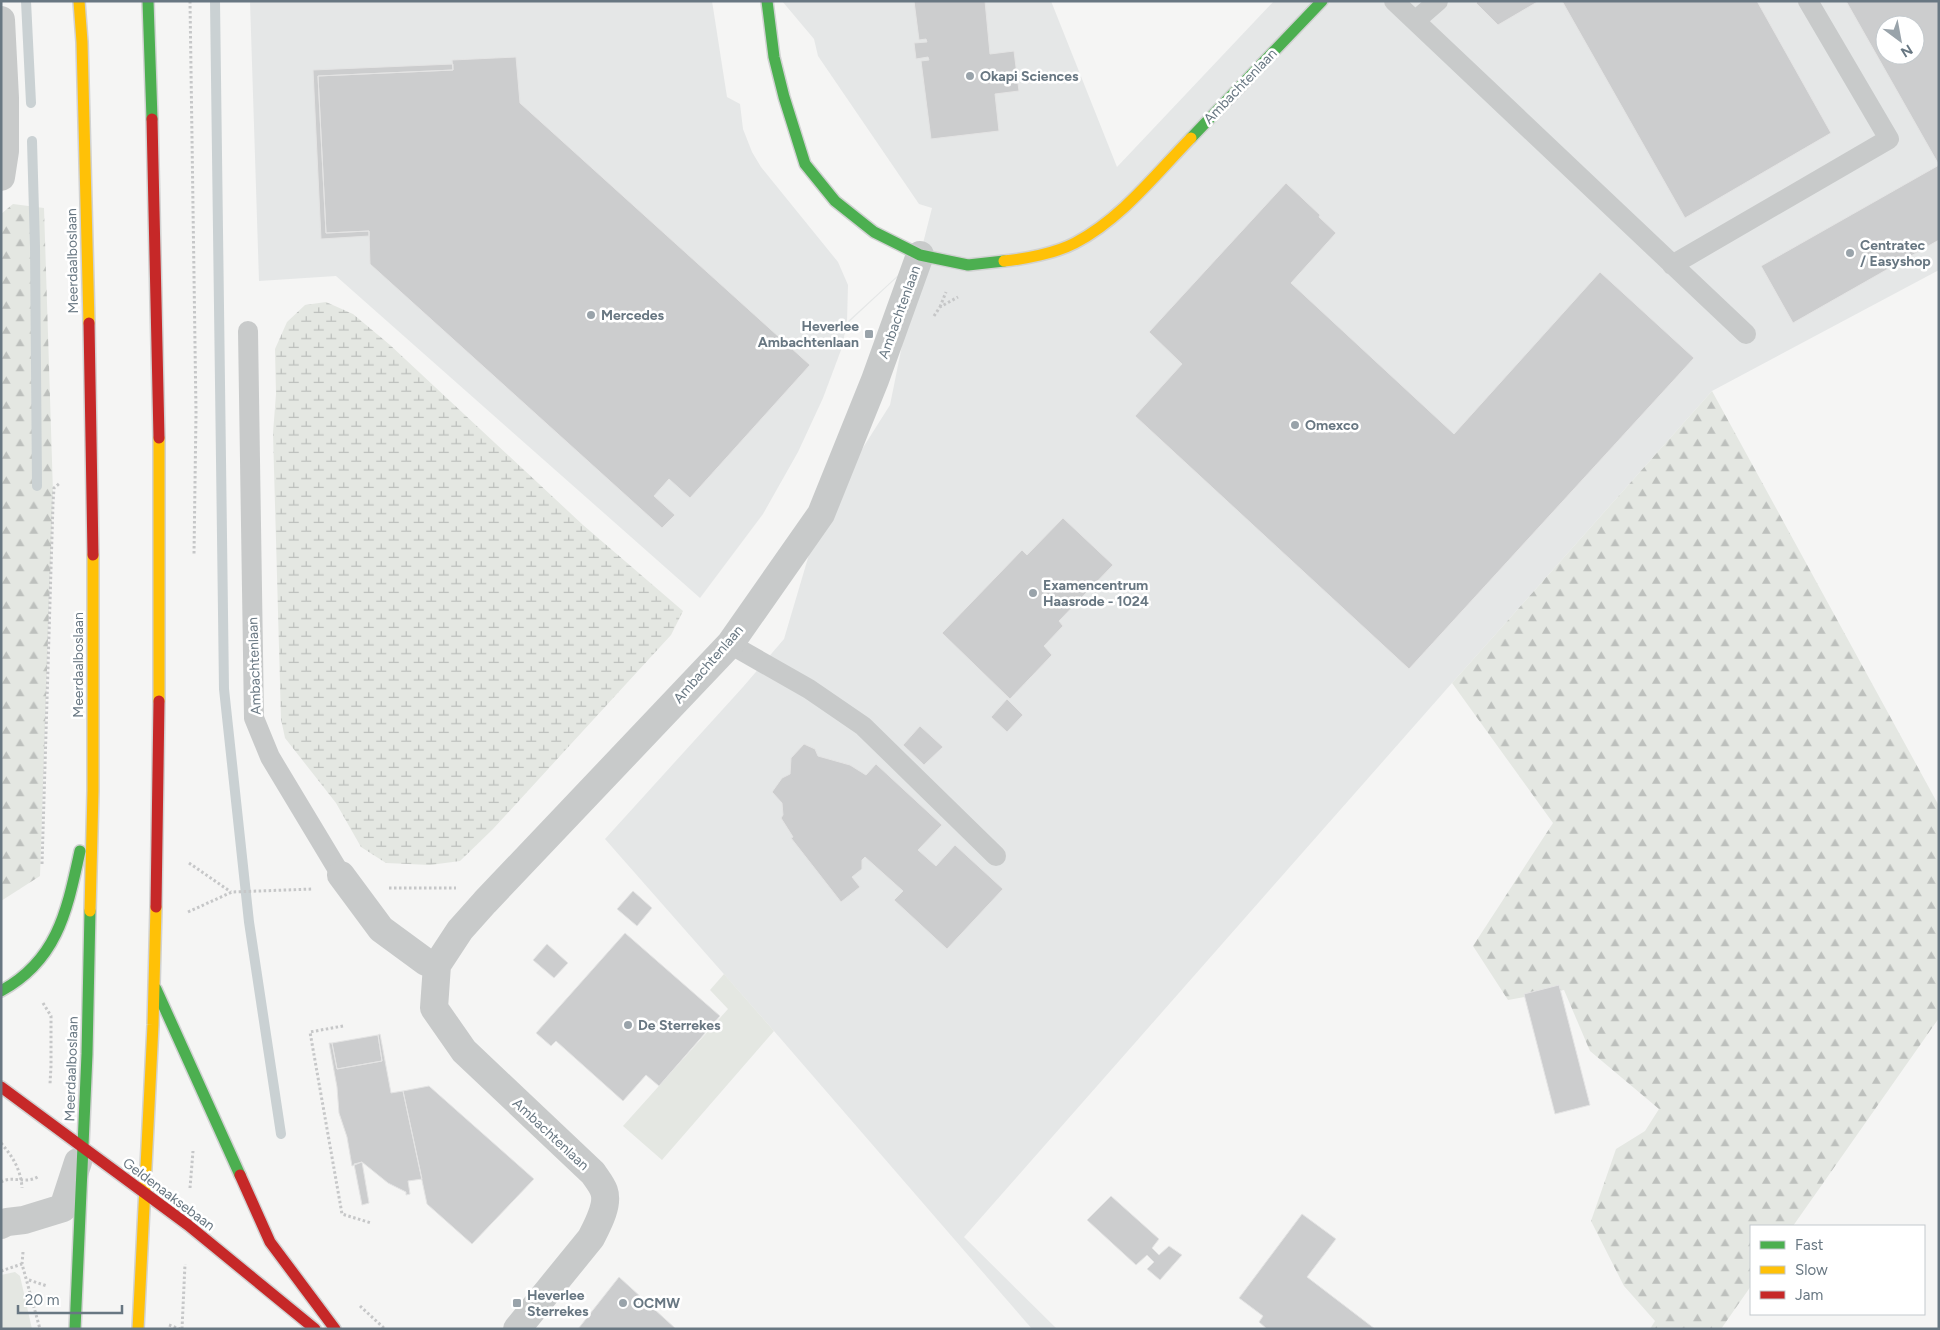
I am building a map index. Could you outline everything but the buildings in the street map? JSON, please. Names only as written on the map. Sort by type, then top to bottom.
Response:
[{"type":"main road","name":"Meerdaalboslaan","points":[[75,1329],[87,1054],[93,791],[92,457],[82,42],[79,1]]},
{"type":"main road","points":[[138,1329],[154,983],[159,555],[154,129],[148,1]]},
{"type":"main road","name":"Ambachtenlaan","points":[[767,1],[774,57],[784,97],[805,164],[835,201],[874,232],[920,255],[968,265],[1026,259],[1074,244],[1115,217],[1322,1]]},
{"type":"main road","points":[[1,991],[11,987],[27,976],[51,945],[68,904],[93,791]]},
{"type":"main road","points":[[154,983],[270,1242],[335,1329]]},
{"type":"main road","name":"Geldenaaksebaan","points":[[1,1086],[83,1149],[188,1225],[315,1329]]},
{"type":"street","points":[[1,20],[5,98],[5,151],[1,177]]},
{"type":"street","name":"Ambachtenlaan","points":[[517,1329],[591,1238],[604,1206],[605,1192],[593,1173],[464,1051],[434,1008],[437,966],[460,930],[485,902],[730,644],[821,514],[875,380],[920,255]]},
{"type":"street","name":"Ambachtenlaan","points":[[341,875],[381,929],[426,962],[437,966]]},
{"type":"street","points":[[1,1225],[63,1208],[83,1149]]},
{"type":"lane","points":[[1394,1],[1746,334]]},
{"type":"lane","points":[[1415,21],[1438,1]]},
{"type":"lane","points":[[1672,264],[1889,139],[1808,1]]},
{"type":"lane","name":"Ambachtenlaan","points":[[248,331],[254,718],[270,757],[341,875]]},
{"type":"lane","points":[[730,644],[809,689],[863,726],[996,856]]},
{"type":"path","points":[[190,1],[196,413],[194,555]]},
{"type":"path","points":[[929,322],[940,307],[962,294]]},
{"type":"path","points":[[42,867],[54,488],[92,457]]},
{"type":"path","points":[[189,873],[190,854]]},
{"type":"path","points":[[190,863],[232,892]]},
{"type":"path","points":[[188,912],[232,892],[253,890]]},
{"type":"path","points":[[188,902],[188,922]]},
{"type":"path","points":[[38,995],[51,1016],[51,1066]]},
{"type":"path","points":[[343,1026],[310,1032],[342,1214],[371,1223]]},
{"type":"path","points":[[1,1143],[14,1158],[21,1181]]},
{"type":"path","points":[[190,1193],[193,1145]]},
{"type":"path","points":[[1,1182],[5,1179],[21,1181],[35,1179],[41,1175]]},
{"type":"path","points":[[1,1270],[22,1264],[28,1280],[40,1329]]},
{"type":"path","points":[[182,1329],[184,1286]]},
{"type":"shaded area","points":[[250,1],[712,1],[727,97],[740,104],[743,129],[752,152],[761,167],[838,262],[848,285],[847,322],[920,255],[932,208],[919,204],[818,56],[814,39],[782,1],[1051,1],[1117,167],[1274,1],[1939,1],[1939,270],[1712,391],[964,1237],[1057,1329],[1032,1329],[605,839],[784,639],[821,514],[890,405],[920,256],[847,324],[841,350],[823,398],[798,452],[763,514],[700,598],[336,276],[259,281]]},
{"type":"green space","points":[[13,204],[44,208],[53,492],[40,876],[1,901],[1,214]]},
{"type":"green space","points":[[326,302],[353,314],[390,345],[583,525],[683,611],[671,635],[493,829],[460,861],[430,865],[386,863],[361,847],[336,803],[285,738],[281,719],[273,433],[276,394],[275,349],[287,322],[305,305]]},
{"type":"green space","points":[[1712,391],[1939,806],[1939,1018],[1794,1225],[1750,1225],[1750,1287],[1721,1329],[1650,1329],[1655,1321],[1624,1286],[1591,1221],[1616,1149],[1645,1131],[1659,1109],[1590,1051],[1564,990],[1508,1000],[1473,946],[1553,823],[1452,683]]},
{"type":"green space","points":[[724,974],[774,1031],[662,1160],[623,1126],[728,1009],[710,990]]},
{"type":"green space","points":[[15,1272],[20,1276],[32,1329],[1,1329],[1,1275]]},
{"type":"waterway","points":[[26,1],[31,103]]},
{"type":"waterway","points":[[215,1],[224,689],[249,922],[281,1134]]},
{"type":"waterway","points":[[32,141],[37,486]]},
{"type":"traffic: fast","points":[[148,1],[152,119]]},
{"type":"traffic: fast","points":[[767,1],[774,57],[784,97],[805,164],[835,201],[874,232],[920,255],[968,265],[1004,261]]},
{"type":"traffic: fast","points":[[1191,138],[1322,1]]},
{"type":"traffic: fast","points":[[1,991],[20,979],[48,949],[64,913],[80,851]]},
{"type":"traffic: fast","points":[[75,1329],[87,1054],[90,911]]},
{"type":"traffic: fast","points":[[156,989],[240,1175]]},
{"type":"traffic: slow","points":[[79,1],[82,42],[89,323]]},
{"type":"traffic: slow","points":[[1004,261],[1050,253],[1075,243],[1092,233],[1137,195],[1191,138]]},
{"type":"traffic: slow","points":[[159,438],[159,701]]},
{"type":"traffic: slow","points":[[90,911],[93,791],[93,555]]},
{"type":"traffic: slow","points":[[138,1329],[153,1025],[156,907]]},
{"type":"traffic: jam","points":[[152,119],[159,438]]},
{"type":"traffic: jam","points":[[89,323],[93,555]]},
{"type":"traffic: jam","points":[[156,907],[159,701]]},
{"type":"traffic: jam","points":[[1,1087],[188,1225],[315,1329]]},
{"type":"traffic: jam","points":[[240,1175],[270,1242],[335,1329]]},
{"type":"place","name":"Okapi Sciences","points":[[970,76]]},
{"type":"place","name":"Centratec / Easyshop","points":[[1850,253]]},
{"type":"place","name":"Mercedes","points":[[591,315]]},
{"type":"place","name":"Heverlee Ambachtenlaan","points":[[869,334]]},
{"type":"place","name":"Omexco","points":[[1295,425]]},
{"type":"place","name":"Examencentrum Haasrode - 1024","points":[[1033,593]]},
{"type":"place","name":"De Sterrekes","points":[[628,1025]]},
{"type":"place","name":"Heverlee Sterrekes","points":[[517,1303]]},
{"type":"place","name":"OCMW","points":[[623,1303]]}]
